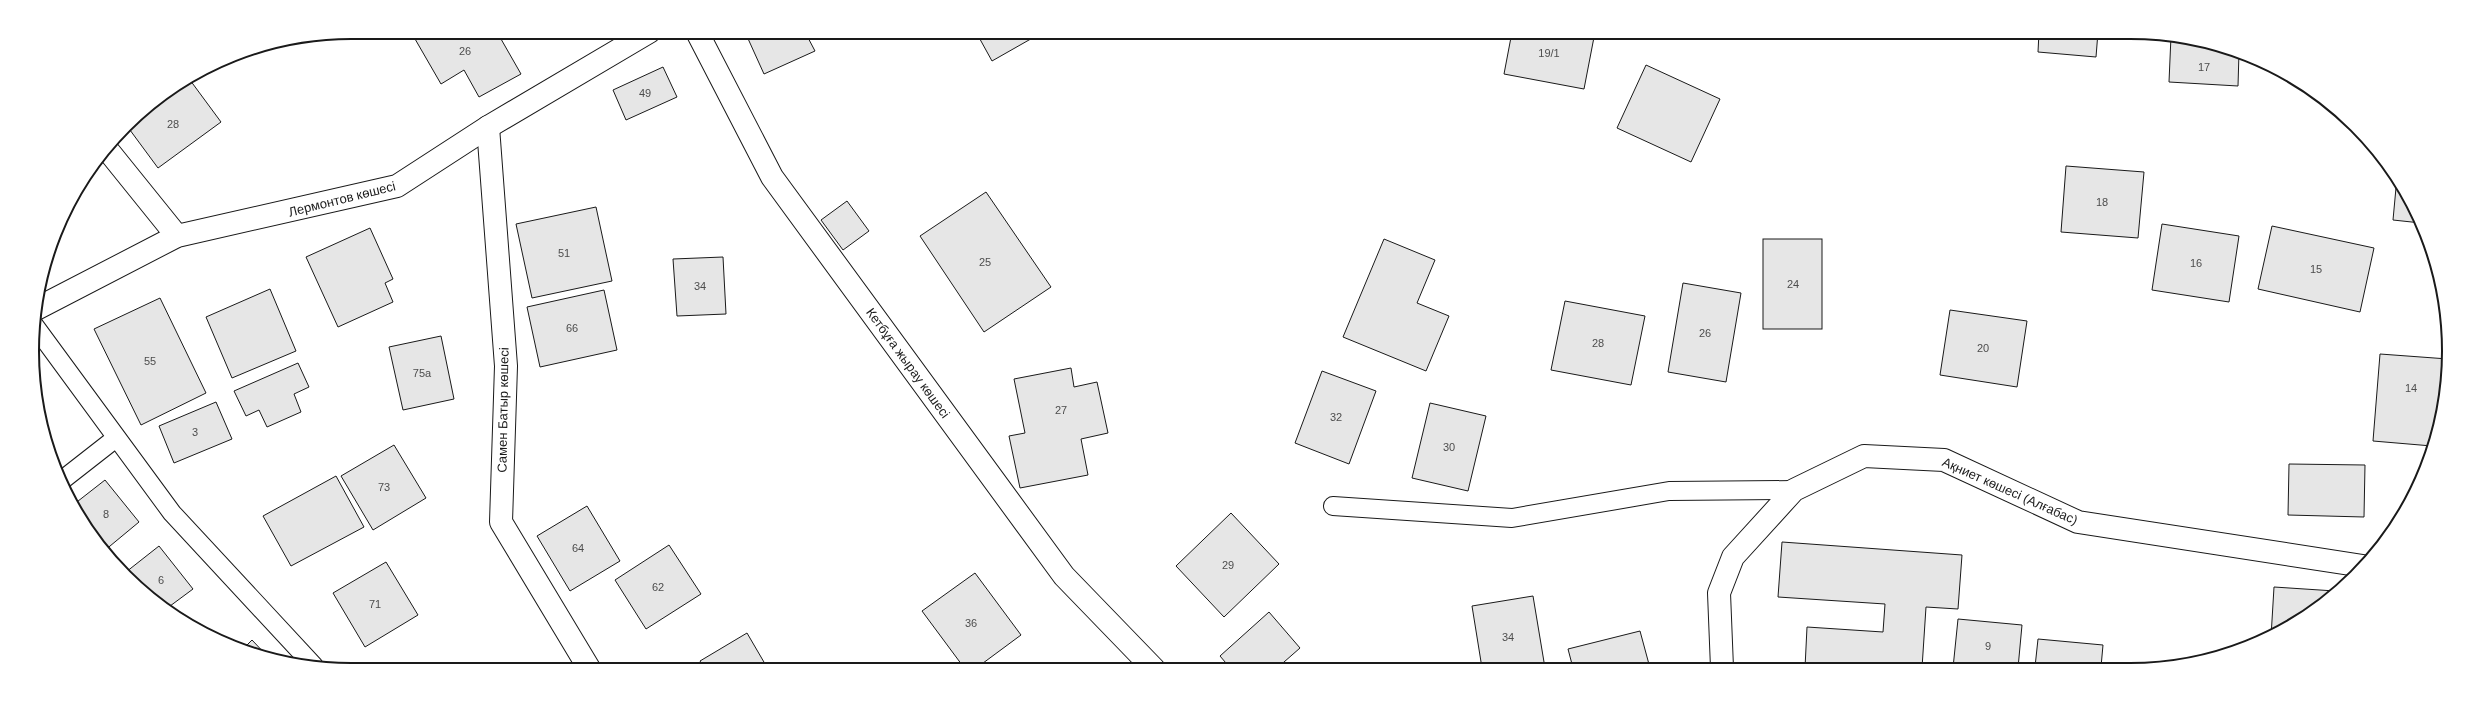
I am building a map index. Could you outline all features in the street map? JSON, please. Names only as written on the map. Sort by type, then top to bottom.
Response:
[{"type":"street","name":"Лермонтов көшесі","points":[[43,306],[177,236],[396,186],[488,127],[637,39]]},
{"type":"street","name":"Кетбұға жырау көшесі","points":[[701,39],[772,177],[1064,576],[1148,663]]},
{"type":"street","name":"Самен Батыр көшесі","points":[[488,127],[506,366],[501,522],[586,663]]},
{"type":"street","points":[[110,153],[177,236]]},
{"type":"street","name":"Ақниет көшесі (Алғабас)","points":[[1722,663],[1719,593],[1733,557],[1794,490],[1864,456],[1944,460],[2078,522],[2357,565]]},
{"type":"lane","points":[[40,333],[172,513],[308,660]]},
{"type":"lane","points":[[66,477],[116,438]]},
{"type":"lane","points":[[1334,506],[1512,518],[1669,491],[1794,490]]},
{"type":"building","points":[[415,39],[501,39],[521,74],[479,97],[464,70],[441,84]]},
{"type":"building","points":[[748,39],[809,39],[815,51],[764,74]]},
{"type":"building","points":[[980,39],[1031,39],[992,61]]},
{"type":"building","points":[[1511,39],[1594,39],[1584,89],[1504,74]]},
{"type":"building","points":[[2039,39],[2097,39],[2096,57],[2038,52]]},
{"type":"building","points":[[2171,42],[2211,50],[2239,59],[2238,86],[2169,82]]},
{"type":"building","points":[[1646,65],[1720,99],[1691,162],[1617,128]]},
{"type":"building","points":[[663,67],[677,97],[626,120],[613,90]]},
{"type":"building","points":[[192,83],[221,122],[158,168],[130,130],[161,103]]},
{"type":"building","points":[[2066,166],[2144,172],[2138,238],[2061,232]]},
{"type":"building","points":[[2396,189],[2414,222],[2393,220]]},
{"type":"building","points":[[986,192],[1051,287],[984,332],[920,236]]},
{"type":"building","points":[[847,201],[869,231],[843,250],[821,220]]},
{"type":"building","points":[[596,207],[612,281],[532,298],[516,224]]},
{"type":"building","points":[[2162,224],[2239,236],[2229,302],[2152,290]]},
{"type":"building","points":[[2272,226],[2374,248],[2360,312],[2258,289]]},
{"type":"building","points":[[370,228],[393,279],[385,283],[393,302],[338,327],[306,257]]},
{"type":"building","points":[[1384,239],[1435,260],[1417,303],[1449,316],[1426,371],[1343,337]]},
{"type":"building","points":[[1763,239],[1822,239],[1822,329],[1763,329]]},
{"type":"building","points":[[723,257],[726,314],[677,316],[673,259]]},
{"type":"building","points":[[1683,283],[1741,293],[1726,382],[1668,372]]},
{"type":"building","points":[[270,289],[296,351],[232,378],[206,317]]},
{"type":"building","points":[[604,290],[617,350],[540,367],[527,307]]},
{"type":"building","points":[[160,298],[206,393],[141,425],[94,329]]},
{"type":"building","points":[[1565,301],[1645,316],[1631,385],[1551,370]]},
{"type":"building","points":[[1950,310],[2027,321],[2017,387],[1940,375]]},
{"type":"building","points":[[441,336],[454,399],[403,410],[389,347]]},
{"type":"building","points":[[2380,354],[2442,359],[2436,412],[2427,446],[2373,441]]},
{"type":"building","points":[[298,363],[309,387],[294,394],[301,412],[267,427],[259,410],[246,416],[234,391]]},
{"type":"building","points":[[1071,368],[1074,387],[1097,382],[1108,433],[1081,439],[1088,475],[1020,488],[1009,436],[1025,433],[1014,379]]},
{"type":"building","points":[[1322,371],[1376,391],[1349,464],[1295,443]]},
{"type":"building","points":[[216,402],[232,439],[174,463],[159,426]]},
{"type":"building","points":[[1430,403],[1486,416],[1468,491],[1412,478]]},
{"type":"building","points":[[394,445],[426,498],[373,530],[341,476]]},
{"type":"building","points":[[2289,464],[2365,465],[2364,517],[2288,515]]},
{"type":"building","points":[[336,476],[364,527],[291,566],[263,516]]},
{"type":"building","points":[[105,480],[139,522],[108,547],[78,501]]},
{"type":"building","points":[[587,506],[620,561],[570,591],[537,536]]},
{"type":"building","points":[[1231,513],[1279,564],[1224,617],[1176,566]]},
{"type":"building","points":[[1782,542],[1962,555],[1958,609],[1926,607],[1922,663],[1805,663],[1807,627],[1883,632],[1885,604],[1778,597]]},
{"type":"building","points":[[669,545],[701,594],[646,629],[615,580]]},
{"type":"building","points":[[159,546],[193,589],[171,605],[145,586],[128,570]]},
{"type":"building","points":[[386,562],[418,615],[365,647],[333,593]]},
{"type":"building","points":[[975,573],[1021,635],[983,663],[961,663],[922,611]]},
{"type":"building","points":[[2274,587],[2330,591],[2320,599],[2271,629]]},
{"type":"building","points":[[1533,596],[1544,663],[1481,663],[1472,606]]},
{"type":"building","points":[[1269,612],[1300,648],[1283,663],[1226,663],[1220,656]]},
{"type":"building","points":[[1958,619],[2022,625],[2018,663],[1954,663]]},
{"type":"building","points":[[1640,631],[1649,663],[1572,663],[1568,649]]},
{"type":"building","points":[[747,633],[764,663],[701,663],[700,661]]},
{"type":"building","points":[[2038,639],[2103,645],[2101,663],[2035,663]]},
{"type":"building","points":[[252,640],[260,649],[251,646],[247,645]]}]
